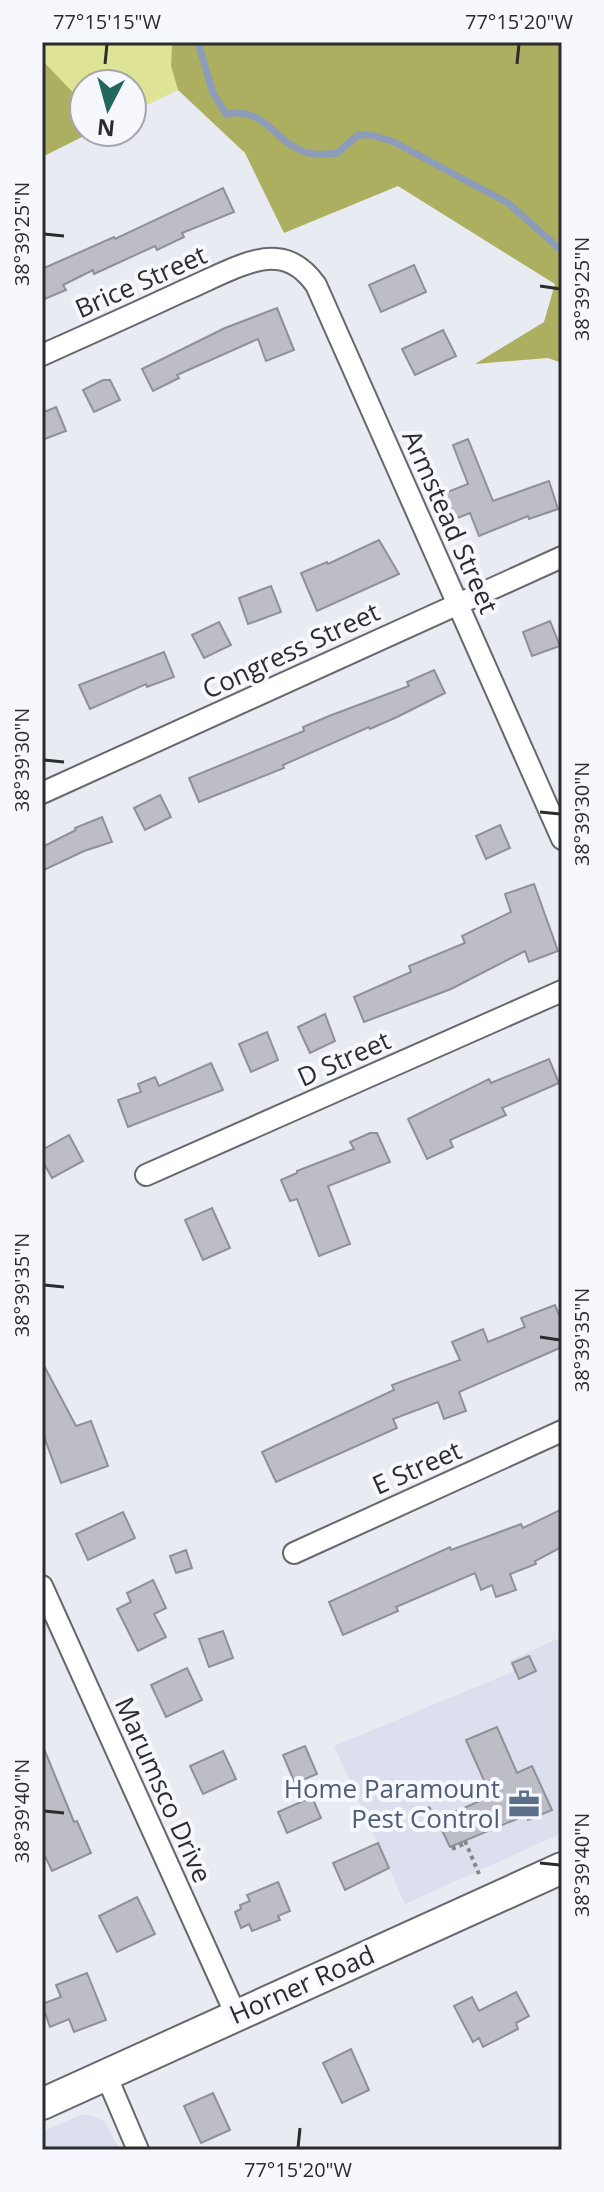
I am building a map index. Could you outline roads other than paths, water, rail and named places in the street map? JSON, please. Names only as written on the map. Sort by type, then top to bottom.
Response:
[{"type":"main road","name":"Horner Road","points":[[42,2104],[562,1868]]},
{"type":"street","name":"Brice Street","points":[[42,355],[263,259]]},
{"type":"street","name":"Armstead Street","points":[[263,259],[292,262],[306,272],[316,285],[562,839]]},
{"type":"street","name":"Congress Street","points":[[42,793],[562,557]]},
{"type":"street","name":"D Street","points":[[146,1175],[562,991]]},
{"type":"street","name":"E Street","points":[[294,1553],[562,1431]]},
{"type":"street","name":"Marumsco Drive","points":[[42,1586],[236,2015]]},
{"type":"street","points":[[106,2075],[138,2150]]},
{"type":"waterway","points":[[202,42],[199,46],[213,93],[226,114],[240,113],[261,120],[294,147],[313,154],[337,153],[358,135],[372,135],[394,142],[508,203],[562,251]]},
{"type":"place","name":"Home Paramount Pest Control","points":[[524,1804]]}]
